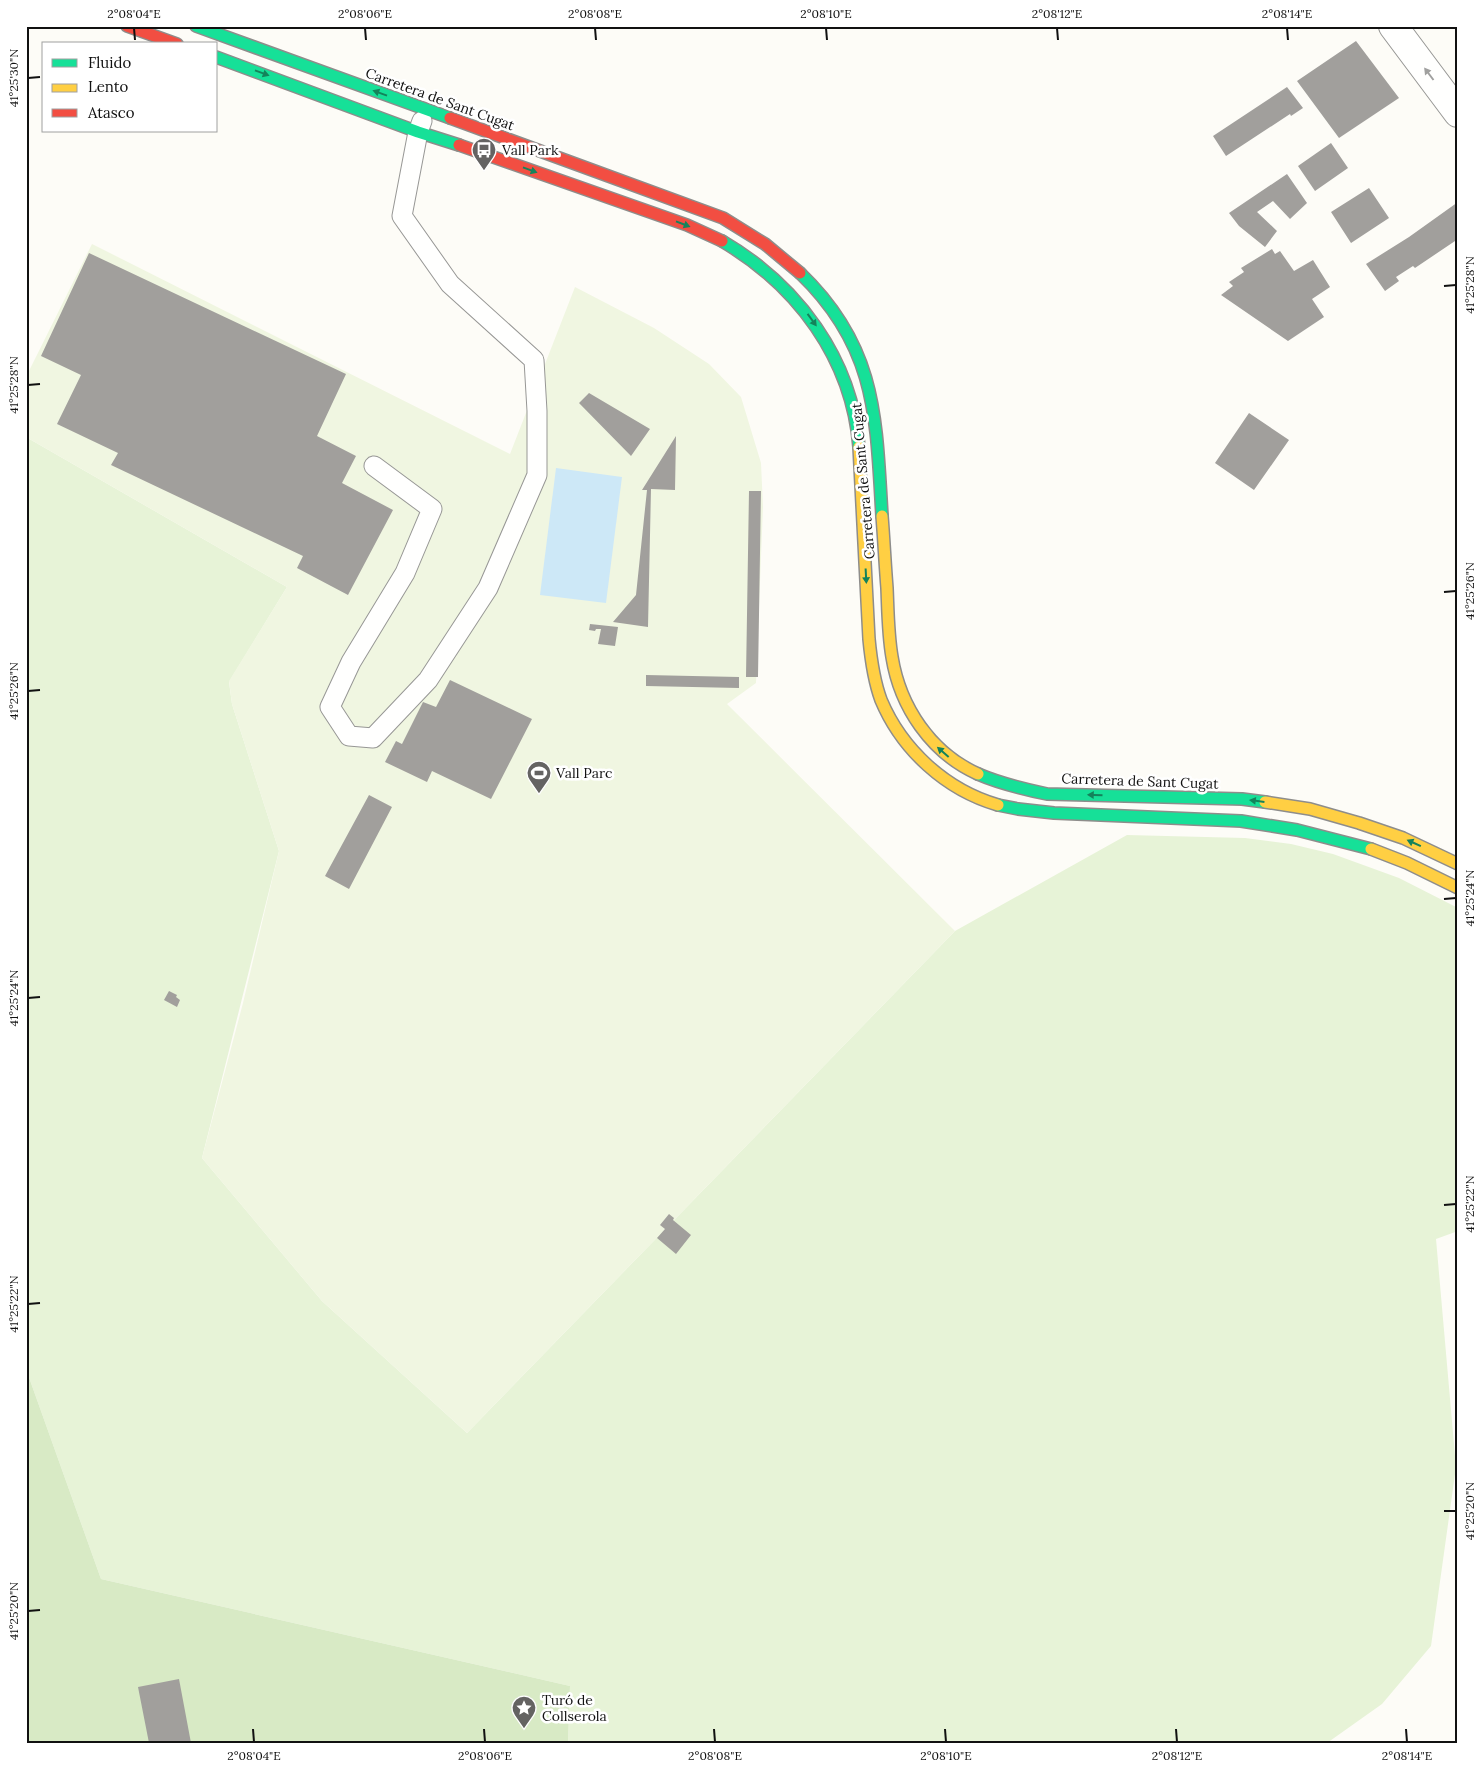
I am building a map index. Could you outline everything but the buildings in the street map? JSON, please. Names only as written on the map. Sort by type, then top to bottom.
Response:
[{"type":"main road","points":[[127,26],[171,42]]},
{"type":"main road","name":"Carretera de Sant Cugat","points":[[196,26],[724,218],[751,233],[777,251],[800,271],[842,325],[858,354],[867,379],[874,405],[877,432],[890,648],[894,669],[901,692],[911,714],[941,752],[954,761],[980,776],[1001,784],[1047,794],[1242,799],[1310,810],[1359,822],[1403,838],[1458,864]]},
{"type":"main road","name":"Carretera de Sant Cugat","points":[[218,58],[418,132],[499,158],[687,225],[718,238],[744,254],[791,294],[810,316],[827,341],[850,393],[856,419],[859,445],[869,649],[881,699],[892,722],[906,743],[923,762],[942,778],[968,794],[995,804],[1042,813],[1238,820],[1302,830],[1364,847],[1408,864],[1458,888]]},
{"type":"street","points":[[1394,26],[1458,113]]},
{"type":"lane","points":[[374,466],[432,510],[405,573],[351,662],[330,708],[349,736],[373,738],[428,680],[488,588],[537,475],[537,411],[534,360],[450,284],[402,216],[418,132],[426,110]]},
{"type":"green space","name":"Vall Parc","points":[[92,244],[510,454],[575,287],[654,328],[709,364],[741,397],[761,463],[763,507],[756,683],[727,704],[955,931],[467,1433],[322,1301],[202,1158],[243,1003],[279,851],[232,704],[229,681],[287,587],[26,437],[26,377]]},
{"type":"green space","points":[[26,437],[287,587],[229,682],[232,704],[279,851],[202,1158],[322,1301],[467,1433],[955,931],[1127,835],[1245,838],[1291,844],[1333,854],[1399,878],[1458,908],[1458,1231],[1436,1239],[1456,1467],[1431,1646],[1382,1704],[1327,1743],[568,1743],[570,1686],[101,1579],[26,1369]]},
{"type":"green space","points":[[26,1369],[101,1579],[570,1686],[568,1743],[26,1743]]},
{"type":"water","points":[[556,468],[622,477],[606,603],[540,595]]},
{"type":"traffic: fast","points":[[196,26],[450,118]]},
{"type":"traffic: fast","points":[[218,58],[418,132],[459,145]]},
{"type":"traffic: fast","points":[[722,241],[774,279],[816,327],[832,354],[845,383],[854,414],[859,447]]},
{"type":"traffic: fast","points":[[800,273],[825,301],[844,328],[858,356],[868,385],[874,415],[882,516]]},
{"type":"traffic: fast","points":[[978,774],[1012,786],[1047,794],[1242,799],[1265,802]]},
{"type":"traffic: fast","points":[[998,805],[1054,813],[1241,821],[1297,830],[1371,849]]},
{"type":"traffic: slow","points":[[859,447],[869,639],[873,670],[881,700],[901,735],[928,766],[961,789],[998,805]]},
{"type":"traffic: slow","points":[[882,516],[890,640],[896,676],[902,693],[910,710],[932,741],[961,765],[978,774]]},
{"type":"traffic: slow","points":[[1265,802],[1310,809],[1359,823],[1403,838],[1458,864]]},
{"type":"traffic: slow","points":[[1371,849],[1407,863],[1458,888]]},
{"type":"traffic: jam","points":[[127,26],[171,42]]},
{"type":"traffic: jam","points":[[450,118],[723,218],[765,244],[800,273]]},
{"type":"traffic: jam","points":[[459,145],[687,225],[722,241]]},
{"type":"place","name":"Vall Park","points":[[484,171]]},
{"type":"place","name":"Vall Parc","points":[[539,794]]},
{"type":"place","name":"Turó de Collserola","points":[[524,1729]]}]
